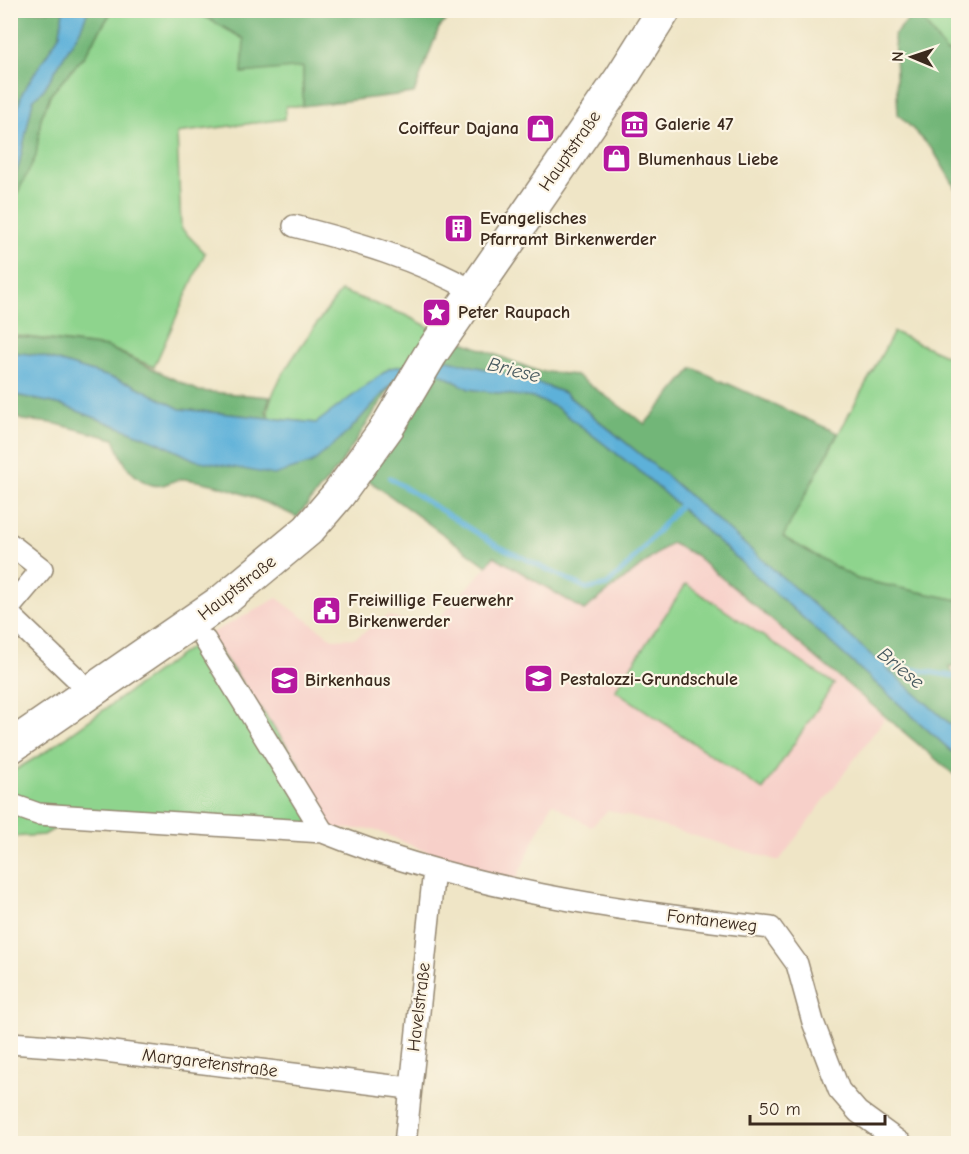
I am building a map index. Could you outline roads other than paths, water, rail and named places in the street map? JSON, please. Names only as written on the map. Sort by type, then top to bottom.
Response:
[{"type":"main road","name":"Hauptstraße","points":[[10,747],[89,695],[225,599],[308,530],[338,495],[388,426],[422,367],[616,85],[664,10]]},
{"type":"street","points":[[294,226],[363,244],[443,274],[473,291]]},
{"type":"street","points":[[10,544],[42,569],[10,607]]},
{"type":"street","points":[[10,615],[76,678],[89,695]]},
{"type":"street","name":"Hauptstraße","points":[[205,640],[323,832]]},
{"type":"street","points":[[10,804],[38,814],[323,832],[366,849],[434,870]]},
{"type":"street","name":"Havelstraße","points":[[405,1143],[409,1088],[434,870]]},
{"type":"street","name":"Fontaneweg","points":[[434,870],[573,901],[674,917],[771,928],[797,964],[813,1022],[839,1090],[858,1112],[902,1143]]},
{"type":"street","name":"Margaretenstraße","points":[[10,1043],[80,1048],[409,1088]]},
{"type":"water","points":[[63,11],[88,11],[80,30],[44,89],[33,100],[19,165],[11,187],[13,125],[22,93],[60,34]]},
{"type":"water","points":[[10,352],[38,355],[132,384],[180,409],[316,423],[390,368],[444,359],[530,380],[564,393],[662,472],[958,731],[958,757],[643,474],[556,407],[534,398],[469,389],[437,372],[396,379],[347,433],[312,463],[274,475],[195,460],[158,442],[62,405],[11,394]]},
{"type":"waterway","points":[[390,478],[496,545],[588,589],[607,585],[629,564],[683,502]]},
{"type":"waterway","name":"Briese","points":[[877,663],[958,677]]},
{"type":"place","name":"Galerie 47","points":[[634,124]]},
{"type":"place","name":"Coiffeur Dajana","points":[[540,128]]},
{"type":"place","name":"Blumenhaus Liebe","points":[[617,159]]},
{"type":"place","name":"Evangelisches Pfarramt Birkenwerder","points":[[459,228]]},
{"type":"place","name":"Peter Raupach","points":[[437,312]]},
{"type":"place","name":"Freiwillige Feuerwehr Birkenwerder","points":[[327,610]]},
{"type":"place","name":"Pestalozzi-Grundschule","points":[[539,679]]},
{"type":"place","name":"Birkenhaus","points":[[284,680]]}]
